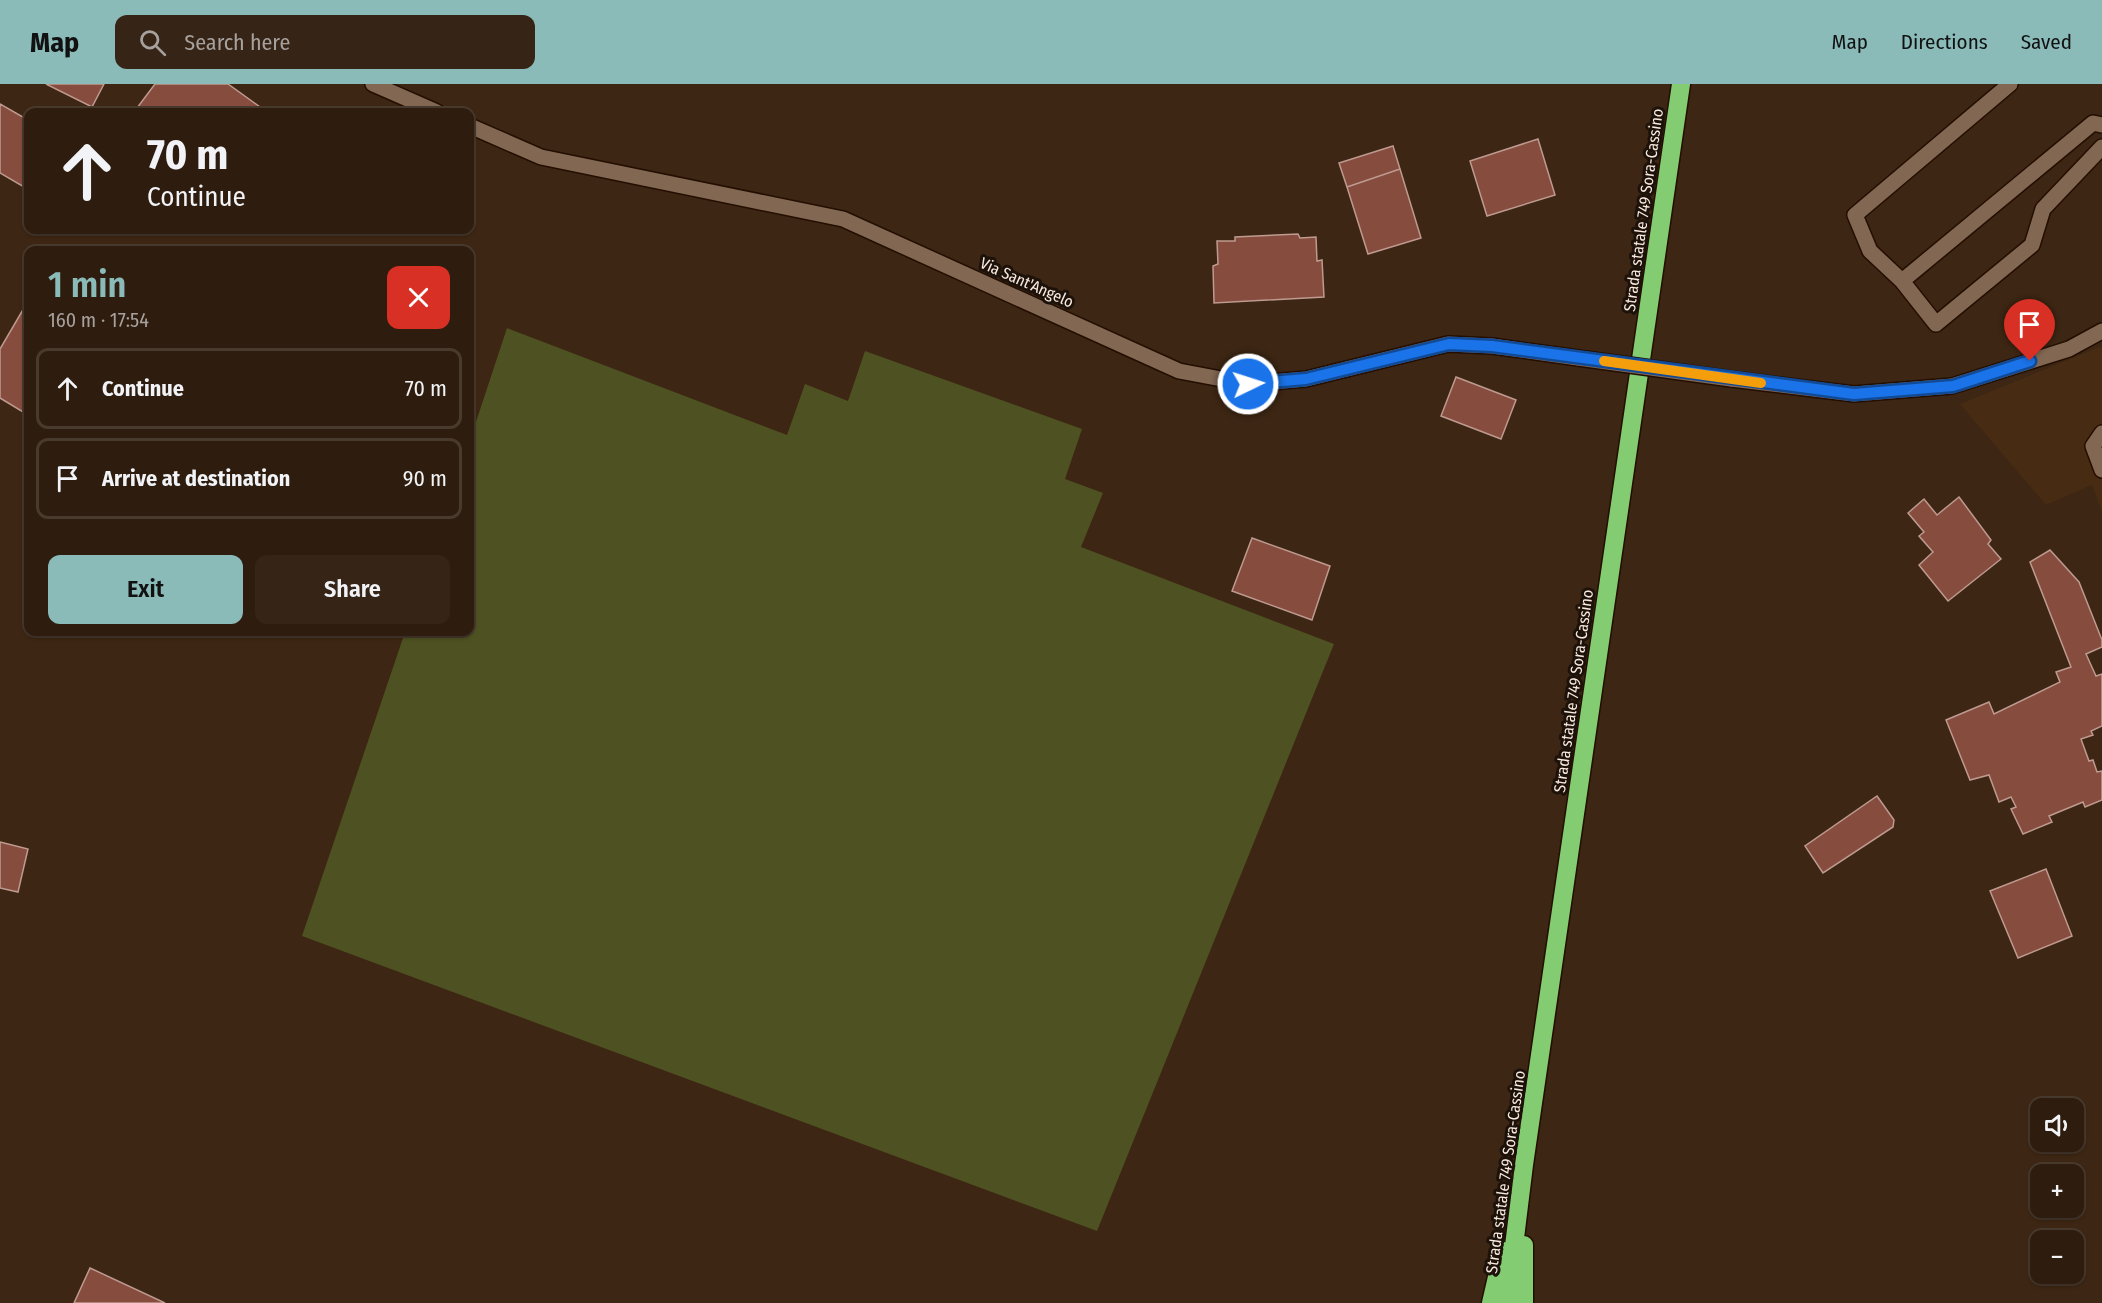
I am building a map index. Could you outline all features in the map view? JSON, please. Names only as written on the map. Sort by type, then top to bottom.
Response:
[{"type":"highway","name":"Strada statale 749 Sora-Cassino","points":[[1507,1303],[1524,1165],[1681,84]]},
{"type":"highway","points":[[1491,1303],[1524,1165]]},
{"type":"highway","points":[[1524,1165],[1524,1303]]},
{"type":"street","points":[[373,84],[428,108]]},
{"type":"street","points":[[2010,84],[1856,216],[1870,251],[1902,280],[1936,324],[2032,245],[2043,209],[2102,147]]},
{"type":"street","points":[[1902,280],[2094,123],[2102,125]]},
{"type":"street","name":"Via Sant'Angelo","points":[[474,128],[542,157],[843,219],[1179,371],[1248,384],[1306,379],[1449,344],[1492,346],[1854,394],[1953,386],[2069,349],[2102,331]]},
{"type":"street","points":[[2102,432],[2093,446],[2102,470]]},
{"type":"shaded area","points":[[2102,346],[2102,512],[2092,485],[2046,505],[1960,404]]},
{"type":"green space","points":[[507,328],[787,435],[805,384],[848,401],[865,351],[1082,429],[1065,479],[1103,493],[1081,547],[1334,644],[1097,1231],[302,936],[404,636],[474,636],[474,428]]},
{"type":"building","points":[[46,84],[104,84],[92,107]]},
{"type":"building","points":[[155,84],[228,84],[261,108],[137,108]]},
{"type":"building","points":[[0,104],[24,118],[24,187],[0,173]]},
{"type":"building","points":[[1538,139],[1555,195],[1487,216],[1470,161]]},
{"type":"building","points":[[1393,146],[1400,169],[1347,187],[1339,163]]},
{"type":"building","points":[[1400,169],[1421,238],[1368,254],[1347,187]]},
{"type":"building","points":[[1298,234],[1300,238],[1316,237],[1317,261],[1322,260],[1324,297],[1214,303],[1213,266],[1218,264],[1217,241],[1235,241],[1235,237]]},
{"type":"building","points":[[24,308],[24,413],[0,398],[0,349]]},
{"type":"building","points":[[1456,377],[1516,400],[1501,439],[1441,416]]},
{"type":"building","points":[[1959,497],[1991,540],[1988,544],[2001,559],[1948,601],[1919,565],[1933,552],[1919,536],[1924,532],[1908,513],[1924,499],[1937,515]]},
{"type":"building","points":[[1252,538],[1330,566],[1312,620],[1232,591]]},
{"type":"building","points":[[2050,550],[2079,582],[2102,640],[2102,647],[2086,654],[2096,676],[2102,674],[2102,726],[2091,731],[2093,735],[2081,739],[2089,761],[2093,760],[2097,772],[2102,771],[2102,800],[2085,807],[2083,802],[2049,816],[2052,822],[2023,834],[2011,809],[2016,807],[2011,797],[1999,802],[1989,775],[1970,780],[1946,720],[1989,702],[1994,714],[2060,682],[2056,672],[2071,667],[2030,562]]},
{"type":"building","points":[[1877,796],[1894,820],[1893,827],[1823,873],[1805,846]]},
{"type":"building","points":[[0,842],[28,849],[18,892],[0,888]]},
{"type":"building","points":[[2046,869],[2072,936],[2018,958],[1990,891]]},
{"type":"building","points":[[90,1268],[165,1303],[74,1303]]},
{"type":"slow traffic","points":[[1604,361],[1761,383]]},
{"type":"route","points":[[1248,384],[1306,379],[1449,344],[1492,346],[1854,394],[1953,386],[2030,361]]}]
